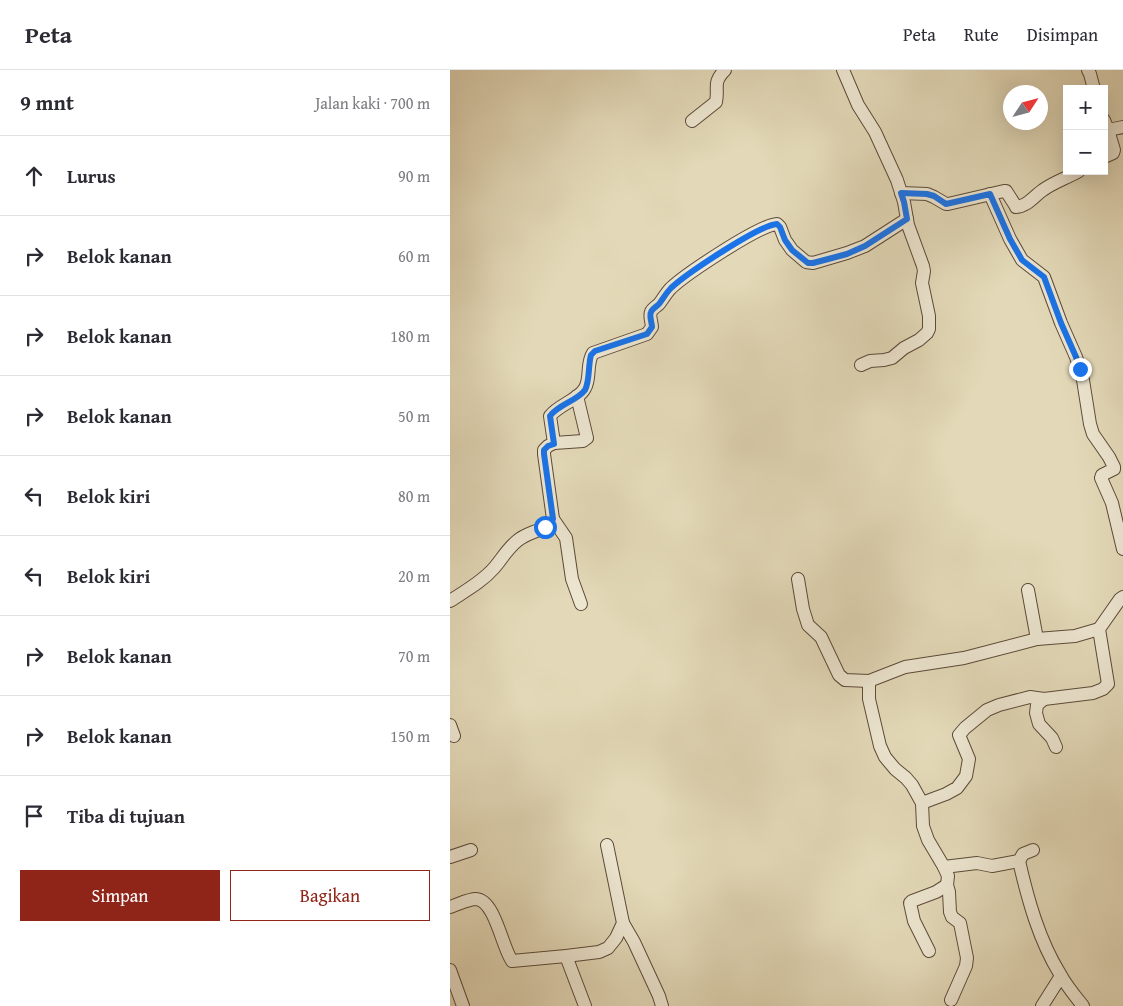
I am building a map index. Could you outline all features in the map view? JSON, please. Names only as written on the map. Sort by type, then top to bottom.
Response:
[{"type":"street","points":[[692,121],[716,102],[716,84],[719,76],[725,70]]},
{"type":"street","points":[[843,70],[858,105],[874,132],[897,180],[904,202],[908,225],[923,266],[922,283],[929,316],[929,329],[919,340],[904,348],[892,358],[870,361],[862,365]]},
{"type":"street","points":[[1088,70],[1093,85]]},
{"type":"street","points":[[1108,125],[1123,127]]},
{"type":"street","points":[[1108,131],[1114,150],[1113,153],[1108,155]]},
{"type":"street","points":[[892,168],[895,199],[906,218]]},
{"type":"street","points":[[901,193],[927,194],[946,204],[1006,191],[1016,207],[1020,207],[1032,200],[1042,190],[1071,175]]},
{"type":"street","points":[[990,194],[1010,239],[1022,260],[1044,277],[1076,357],[1083,380],[1090,424],[1095,437],[1114,467],[1114,469],[1102,475],[1101,478],[1112,503],[1123,549]]},
{"type":"street","points":[[554,444],[550,416],[557,408],[585,389],[590,359],[593,353],[647,334],[652,327],[650,313],[652,310],[680,280],[715,256],[758,231],[777,224],[792,250],[806,262],[813,263],[847,254],[865,246],[906,218]]},
{"type":"street","points":[[576,396],[587,438],[583,441],[548,446],[544,450],[544,454],[553,519],[566,538],[572,579],[581,604]]},
{"type":"street","points":[[450,601],[478,583],[518,540],[550,524],[553,519]]},
{"type":"street","points":[[798,579],[807,622],[822,639],[839,675],[845,680],[869,681],[905,667],[964,658],[1037,639],[1075,636],[1099,629],[1123,597]]},
{"type":"street","points":[[1028,590],[1037,639]]},
{"type":"street","points":[[922,803],[957,788],[966,776],[968,759],[959,735],[987,710],[1030,697],[1044,699],[1093,693],[1103,689],[1108,684],[1099,629]]},
{"type":"street","points":[[869,681],[869,700],[880,746],[885,757],[906,778],[922,803],[923,826],[928,840],[948,876],[947,886],[950,912],[952,917],[960,923],[967,958],[966,966],[951,1000]]},
{"type":"street","points":[[1044,699],[1037,705],[1036,713],[1039,724],[1052,738],[1056,747]]},
{"type":"street","points":[[607,845],[623,923],[660,996],[662,1006]]},
{"type":"street","points":[[450,857],[471,850]]},
{"type":"street","points":[[1034,850],[1023,854],[1019,861],[1034,920],[1055,966],[1082,1006]]},
{"type":"street","points":[[944,867],[977,863],[992,866],[1019,861]]},
{"type":"street","points":[[929,951],[914,921],[910,903],[947,886]]},
{"type":"street","points":[[450,907],[474,899],[482,900],[490,908],[512,961],[599,952],[608,948],[616,938],[623,923]]},
{"type":"street","points":[[566,956],[585,1006]]},
{"type":"street","points":[[450,970],[463,1006]]},
{"type":"street","points":[[1042,1006],[1061,976]]},
{"type":"route","points":[[545,527],[553,519],[544,454],[544,450],[554,444],[550,416],[557,408],[585,389],[591,355],[595,351],[647,334],[652,327],[650,313],[680,280],[715,256],[773,224],[777,224],[782,229],[783,236],[792,250],[806,262],[813,263],[847,254],[865,246],[907,219],[901,193],[927,194],[946,204],[954,204],[990,194],[1010,239],[1022,260],[1044,277],[1080,369]]}]
